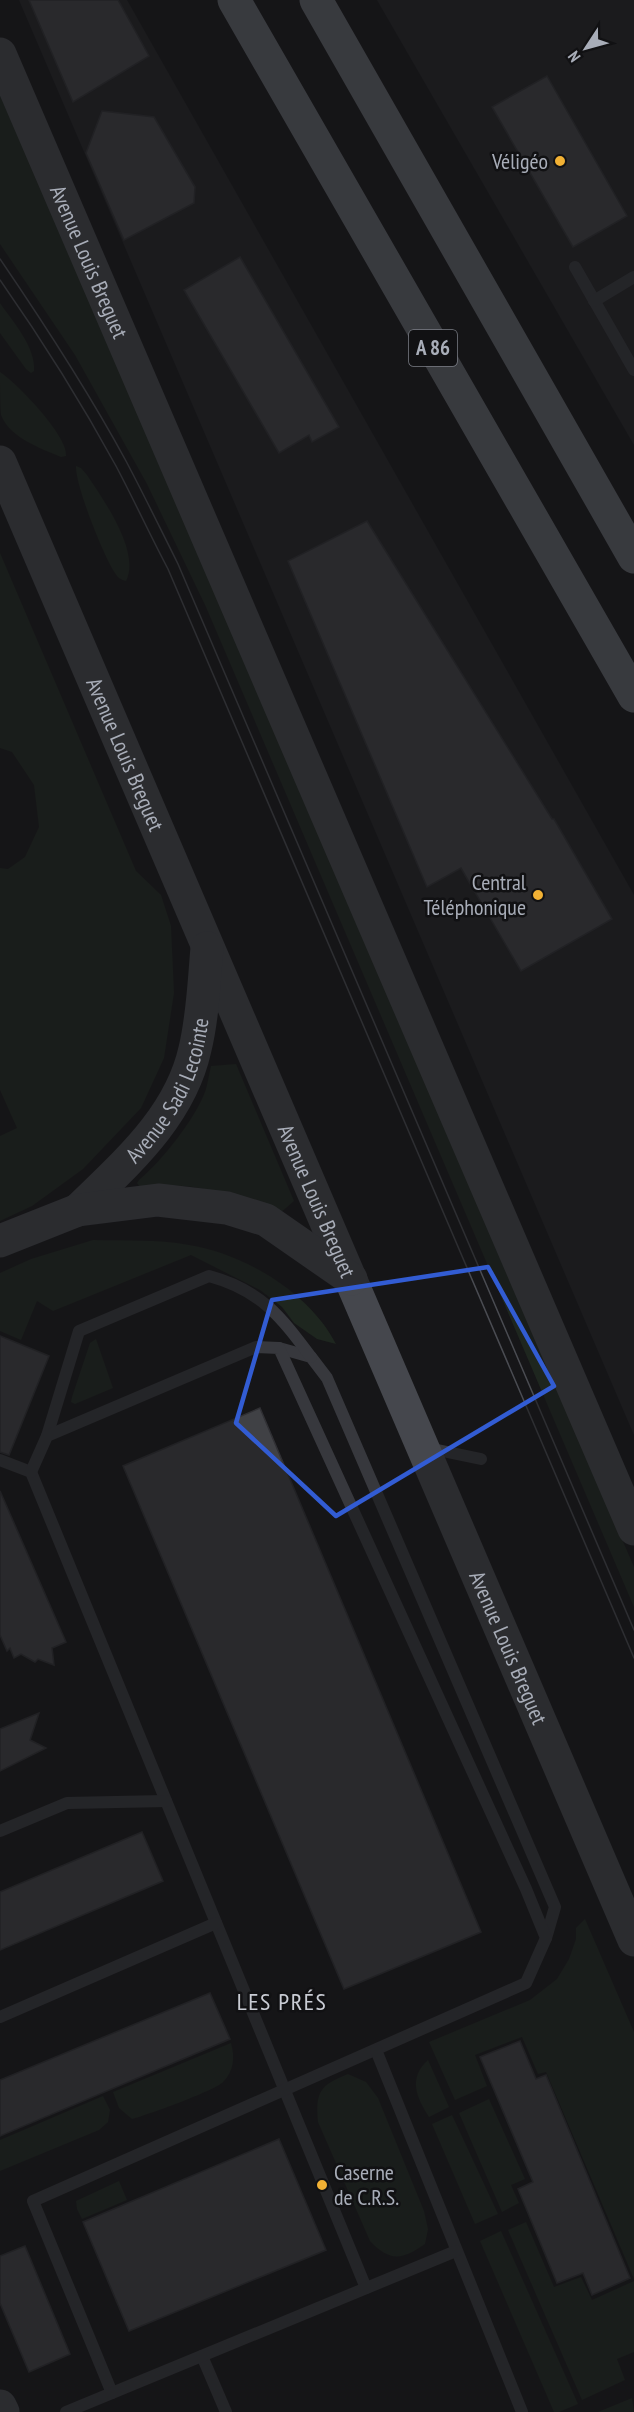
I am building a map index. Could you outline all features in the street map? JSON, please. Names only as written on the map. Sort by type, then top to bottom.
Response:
[{"type":"highway","name":"A 86","points":[[234,0],[634,696]]},
{"type":"highway","points":[[316,0],[634,557]]},
{"type":"main road","name":"Avenue Louis Breguet","points":[[1,57],[634,1529]]},
{"type":"main road","name":"Avenue Louis Breguet","points":[[0,462],[634,1940]]},
{"type":"main road","name":"Avenue Sadi Lecointe","points":[[78,1210],[144,1145],[170,1109],[189,1071],[196,1047],[208,946]]},
{"type":"main road","name":"Avenue Sadi Lecointe","points":[[0,1241],[78,1210],[158,1200],[227,1208],[266,1220],[351,1279]]},
{"type":"main road","points":[[0,2406],[3,2412]]},
{"type":"lane","points":[[575,267],[634,370]]},
{"type":"lane","points":[[594,301],[634,277]]},
{"type":"lane","points":[[112,2393],[33,2201],[285,2090],[376,2050],[526,1983],[546,1938],[555,1907],[327,1378],[281,1317],[261,1300],[231,1282],[209,1276],[79,1331],[47,1436],[31,1472],[285,2090],[366,2288]]},
{"type":"lane","points":[[47,1436],[256,1347],[279,1348],[311,1357]]},
{"type":"lane","points":[[279,1348],[526,1889],[546,1938]]},
{"type":"lane","points":[[424,1448],[482,1459]]},
{"type":"lane","points":[[0,1460],[31,1472]]},
{"type":"lane","points":[[0,1832],[67,1803],[166,1801]]},
{"type":"lane","points":[[0,2017],[216,1923]]},
{"type":"lane","points":[[376,2050],[522,2412]]},
{"type":"lane","points":[[66,2412],[456,2251]]},
{"type":"lane","points":[[202,2356],[225,2412]]},
{"type":"highlighted area","points":[[488,1267],[554,1386],[336,1516],[236,1423],[272,1300]]},
{"type":"shaded area","points":[[19,0],[127,0],[634,895],[634,1435]]},
{"type":"shaded area","points":[[377,0],[634,0],[634,445]]},
{"type":"shaded area","points":[[0,92],[634,1567],[634,1607],[206,607],[147,484],[75,355],[0,244]]},
{"type":"shaded area","points":[[0,303],[28,344],[34,362],[34,371],[31,373],[0,333]]},
{"type":"shaded area","points":[[0,372],[29,398],[51,424],[65,447],[66,456],[61,457],[26,441],[5,423],[1,415]]},
{"type":"shaded area","points":[[76,466],[87,475],[118,526],[128,556],[129,569],[126,581],[115,573],[110,565],[85,504]]},
{"type":"shaded area","points":[[0,553],[136,871],[161,895],[171,926],[174,993],[164,1058],[141,1108],[83,1169],[32,1206],[0,1221],[0,1136],[17,1128],[0,1090],[0,868],[8,869],[25,857],[39,827],[34,785],[12,752],[0,748]]},
{"type":"shaded area","points":[[236,1064],[294,1201],[279,1214],[211,1190],[179,1186],[140,1187],[137,1183],[167,1151],[187,1125],[206,1089],[211,1066]]},
{"type":"shaded area","points":[[93,1240],[177,1243],[232,1257],[274,1279],[293,1293],[325,1325],[336,1344],[317,1339],[294,1323],[282,1307],[260,1290],[191,1255],[53,1311],[37,1301],[21,1340],[0,1331],[0,1273],[31,1259]]},
{"type":"shaded area","points":[[96,1339],[113,1388],[75,1404],[71,1402],[72,1397],[90,1343]]},
{"type":"shaded area","points":[[585,1919],[634,2032],[634,2279],[546,2072],[538,2074],[522,2037],[475,2055],[487,2086],[455,2100],[429,2042],[530,2000],[557,1979],[569,1959],[576,1939],[576,1928]]},
{"type":"shaded area","points":[[231,2043],[233,2059],[231,2069],[227,2078],[217,2086],[132,2119],[119,2108],[113,2092]]},
{"type":"shaded area","points":[[428,2060],[449,2107],[429,2117],[416,2088],[418,2074]]},
{"type":"shaded area","points":[[348,2074],[366,2082],[378,2098],[424,2211],[428,2229],[425,2244],[403,2256],[384,2253],[370,2241],[318,2122],[317,2103],[321,2091],[331,2082]]},
{"type":"shaded area","points":[[103,2096],[110,2110],[108,2122],[99,2130],[0,2171],[0,2140]]},
{"type":"shaded area","points":[[489,2099],[525,2179],[511,2185],[519,2203],[502,2212],[459,2113]]},
{"type":"shaded area","points":[[452,2115],[498,2214],[475,2224],[432,2124]]},
{"type":"shaded area","points":[[119,2181],[127,2200],[82,2219],[76,2201]]},
{"type":"shaded area","points":[[526,2222],[554,2287],[581,2277],[592,2300],[634,2281],[634,2352],[617,2359],[625,2380],[582,2400],[508,2230]]},
{"type":"shaded area","points":[[501,2231],[578,2404],[559,2412],[554,2412],[480,2241]]},
{"type":"shaded area","points":[[632,2398],[634,2412],[598,2412]]},
{"type":"building","points":[[29,0],[118,0],[149,56],[73,102]]},
{"type":"building","name":"Véligéo","points":[[547,76],[627,216],[573,247],[492,107]]},
{"type":"building","points":[[102,111],[154,117],[195,187],[194,203],[124,240],[86,153]]},
{"type":"building","points":[[240,257],[339,427],[312,442],[309,435],[279,453],[184,290]]},
{"type":"building","points":[[367,521],[554,819],[612,919],[521,971],[461,868],[427,887],[288,561]]},
{"type":"building","points":[[0,1336],[49,1356],[9,1455],[0,1452]]},
{"type":"building","points":[[260,1408],[481,1932],[344,1989],[123,1466]]},
{"type":"building","points":[[0,1491],[66,1642],[52,1648],[54,1665],[38,1659],[35,1662],[21,1654],[14,1658],[10,1648],[7,1651],[0,1635]]},
{"type":"building","points":[[39,1713],[30,1740],[46,1748],[0,1771],[0,1729]]},
{"type":"building","points":[[142,1832],[163,1881],[0,1950],[0,1892]]},
{"type":"building","points":[[210,1993],[230,2039],[0,2136],[0,2080]]},
{"type":"building","points":[[520,2041],[536,2079],[546,2075],[630,2278],[592,2295],[583,2273],[557,2283],[518,2189],[533,2182],[480,2057]]},
{"type":"building","points":[[279,2139],[326,2250],[129,2331],[83,2222]]},
{"type":"building","points":[[25,2246],[70,2354],[29,2372],[0,2303],[0,2256]]},
{"type":"tram line","points":[[0,259],[50,333],[97,409],[178,564],[634,1630]]},
{"type":"tram line","points":[[0,280],[46,348],[89,418],[168,569],[634,1658]]},
{"type":"place","name":"Véligéo","points":[[560,161]]},
{"type":"place","name":"Central Téléphonique","points":[[538,895]]},
{"type":"place","name":"Caserne de C.R.S.","points":[[322,2185]]},
{"type":"district","name":"LES PRÉS","points":[[282,2002]]}]
